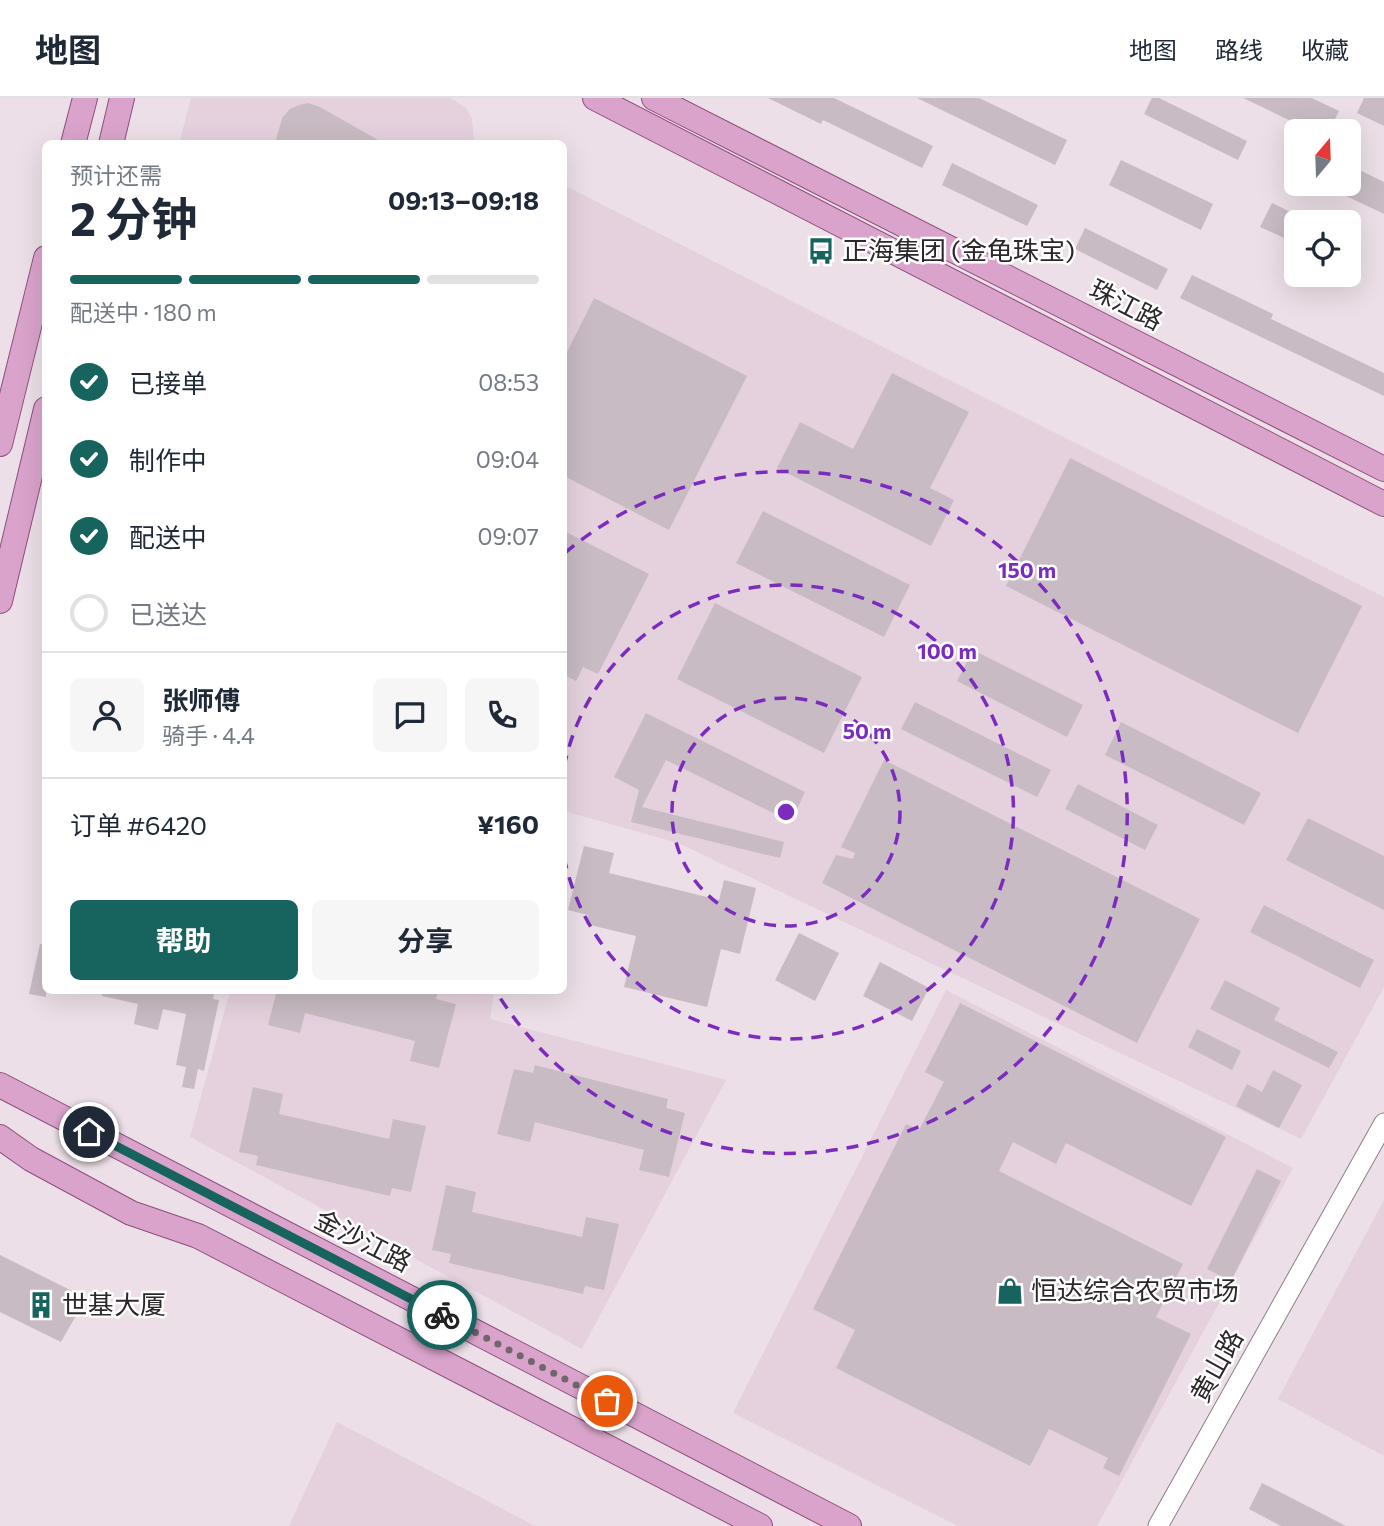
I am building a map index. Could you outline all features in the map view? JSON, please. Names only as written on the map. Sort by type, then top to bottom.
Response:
[{"type":"main road","points":[[75,140],[85,98]]},
{"type":"main road","points":[[112,140],[122,98]]},
{"type":"main road","points":[[595,98],[1384,504]]},
{"type":"main road","name":"珠江路","points":[[654,98],[1384,469]]},
{"type":"main road","points":[[0,444],[42,274]]},
{"type":"main road","points":[[1,596],[42,426]]},
{"type":"main road","name":"金沙江路","points":[[0,1085],[849,1526]]},
{"type":"main road","points":[[0,1137],[31,1158],[131,1213],[198,1236],[760,1526]]},
{"type":"main road","points":[[0,1146],[31,1158]]},
{"type":"street","name":"黄山路","points":[[1158,1526],[1384,1123]]},
{"type":"shaded area","points":[[191,98],[450,98],[466,108],[472,119],[474,140],[180,140]]},
{"type":"shaded area","points":[[567,187],[1384,597],[1384,987],[1301,1139],[678,843],[567,812]]},
{"type":"shaded area","name":"恒达综合农贸市场","points":[[946,990],[1293,1168],[1097,1526],[958,1526],[733,1413]]},
{"type":"shaded area","points":[[229,994],[494,994],[490,1019],[726,1080],[582,1349],[190,1137]]},
{"type":"shaded area","points":[[1384,1200],[1384,1456],[1278,1399]]},
{"type":"shaded area","points":[[337,1422],[535,1526],[289,1526]]},
{"type":"building","points":[[768,98],[834,98],[933,146],[922,168],[823,120],[821,124]]},
{"type":"building","points":[[917,98],[979,98],[1067,140],[1055,165]]},
{"type":"building","points":[[1152,98],[1159,98],[1247,141],[1238,160],[1144,114]]},
{"type":"building","points":[[1243,98],[1312,98],[1339,111],[1335,119],[1287,119]]},
{"type":"building","points":[[1364,98],[1384,98],[1384,126],[1357,113]]},
{"type":"building","points":[[308,103],[320,107],[378,140],[276,140],[282,118],[290,109]]},
{"type":"building","points":[[1121,160],[1213,204],[1201,230],[1109,185]]},
{"type":"building","points":[[952,163],[1038,205],[1027,226],[942,185]]},
{"type":"building","points":[[1362,171],[1384,182],[1384,214],[1346,196],[1362,196]]},
{"type":"building","points":[[1272,203],[1287,210],[1284,210],[1284,238],[1260,227]]},
{"type":"building","points":[[1085,228],[1168,269],[1157,290],[1075,249]]},
{"type":"building","points":[[1192,275],[1273,314],[1271,319],[1384,373],[1384,396],[1180,298]]},
{"type":"building","points":[[594,298],[747,376],[669,530],[567,478],[567,352]]},
{"type":"building","points":[[892,373],[969,412],[930,488],[954,500],[931,546],[777,468],[800,422],[853,449]]},
{"type":"building","points":[[1070,458],[1362,606],[1298,733],[1006,586]]},
{"type":"building","points":[[763,511],[910,585],[884,637],[736,563]]},
{"type":"building","points":[[567,533],[649,574],[598,674],[583,667],[576,681],[567,676]]},
{"type":"building","points":[[715,603],[862,677],[824,753],[677,679]]},
{"type":"building","points":[[973,650],[1083,705],[1067,737],[957,681]]},
{"type":"building","points":[[915,702],[1051,770],[1037,797],[901,729]]},
{"type":"building","points":[[646,713],[805,792],[791,822],[666,760],[642,807],[784,842],[780,858],[631,822],[639,790],[614,777]]},
{"type":"building","points":[[1121,722],[1261,793],[1244,825],[1105,755]]},
{"type":"building","points":[[884,760],[1200,919],[1137,1043],[822,883],[836,855],[853,859],[855,853],[841,847]]},
{"type":"building","points":[[1078,784],[1158,825],[1145,850],[1065,809]]},
{"type":"building","points":[[1308,818],[1384,856],[1384,910],[1286,860]]},
{"type":"building","points":[[584,846],[614,853],[609,873],[719,900],[724,880],[756,888],[740,954],[721,949],[707,1007],[624,987],[636,936],[586,924],[588,915],[568,910]]},
{"type":"building","points":[[1264,905],[1374,960],[1360,988],[1250,932]]},
{"type":"building","points":[[799,933],[839,953],[815,1001],[775,980]]},
{"type":"building","points":[[42,944],[42,994],[46,994],[46,997],[29,994]]},
{"type":"building","points":[[880,962],[929,988],[912,1021],[863,996]]},
{"type":"building","points":[[1225,980],[1280,1008],[1274,1020],[1338,1052],[1329,1068],[1210,1009]]},
{"type":"building","points":[[214,994],[213,999],[219,1000],[204,1071],[198,1069],[194,1089],[182,1087],[186,1067],[176,1065],[186,1014],[163,1009],[158,1030],[134,1024],[138,1004],[102,996]]},
{"type":"building","points":[[276,994],[437,994],[436,999],[456,1004],[439,1068],[410,1061],[415,1041],[305,1013],[300,1033],[268,1025]]},
{"type":"building","name":"恒达综合农贸市场","points":[[960,1003],[1226,1137],[1191,1206],[1066,1143],[1056,1164],[1013,1142],[999,1171],[1183,1264],[1156,1317],[1191,1334],[1119,1476],[1103,1468],[1108,1458],[1049,1429],[1030,1466],[836,1368],[855,1330],[813,1309],[906,1124],[919,1130],[944,1082],[925,1072]]},
{"type":"building","points":[[1197,1029],[1241,1051],[1232,1070],[1188,1047]]},
{"type":"building","points":[[535,1065],[668,1099],[666,1108],[685,1113],[669,1177],[639,1170],[644,1150],[535,1122],[530,1142],[497,1134],[514,1069],[533,1073]]},
{"type":"building","points":[[1273,1070],[1302,1085],[1279,1128],[1236,1106],[1247,1084],[1262,1092]]},
{"type":"building","points":[[253,1087],[283,1094],[279,1114],[389,1139],[393,1119],[426,1126],[411,1192],[392,1188],[390,1196],[256,1165],[258,1156],[239,1152]]},
{"type":"building","points":[[1257,1169],[1281,1181],[1231,1281],[1207,1269]]},
{"type":"building","points":[[446,1185],[476,1192],[472,1212],[582,1237],[586,1217],[619,1224],[604,1290],[585,1286],[583,1294],[449,1263],[451,1254],[432,1250]]},
{"type":"building","name":"世基大厦","points":[[0,1255],[86,1298],[61,1342],[0,1312]]},
{"type":"building","points":[[1262,1483],[1346,1526],[1281,1526],[1249,1509]]},
{"type":"way so far","points":[[442,1315],[607,1401]]},
{"type":"place","name":"正海集团 (金龟珠宝)","points":[[821,251]]},
{"type":"place","name":"恒达综合农贸市场","points":[[1010,1291]]},
{"type":"place","name":"世基大厦","points":[[41,1305]]},
{"type":"route","points":[[89,1132],[442,1315]]}]
